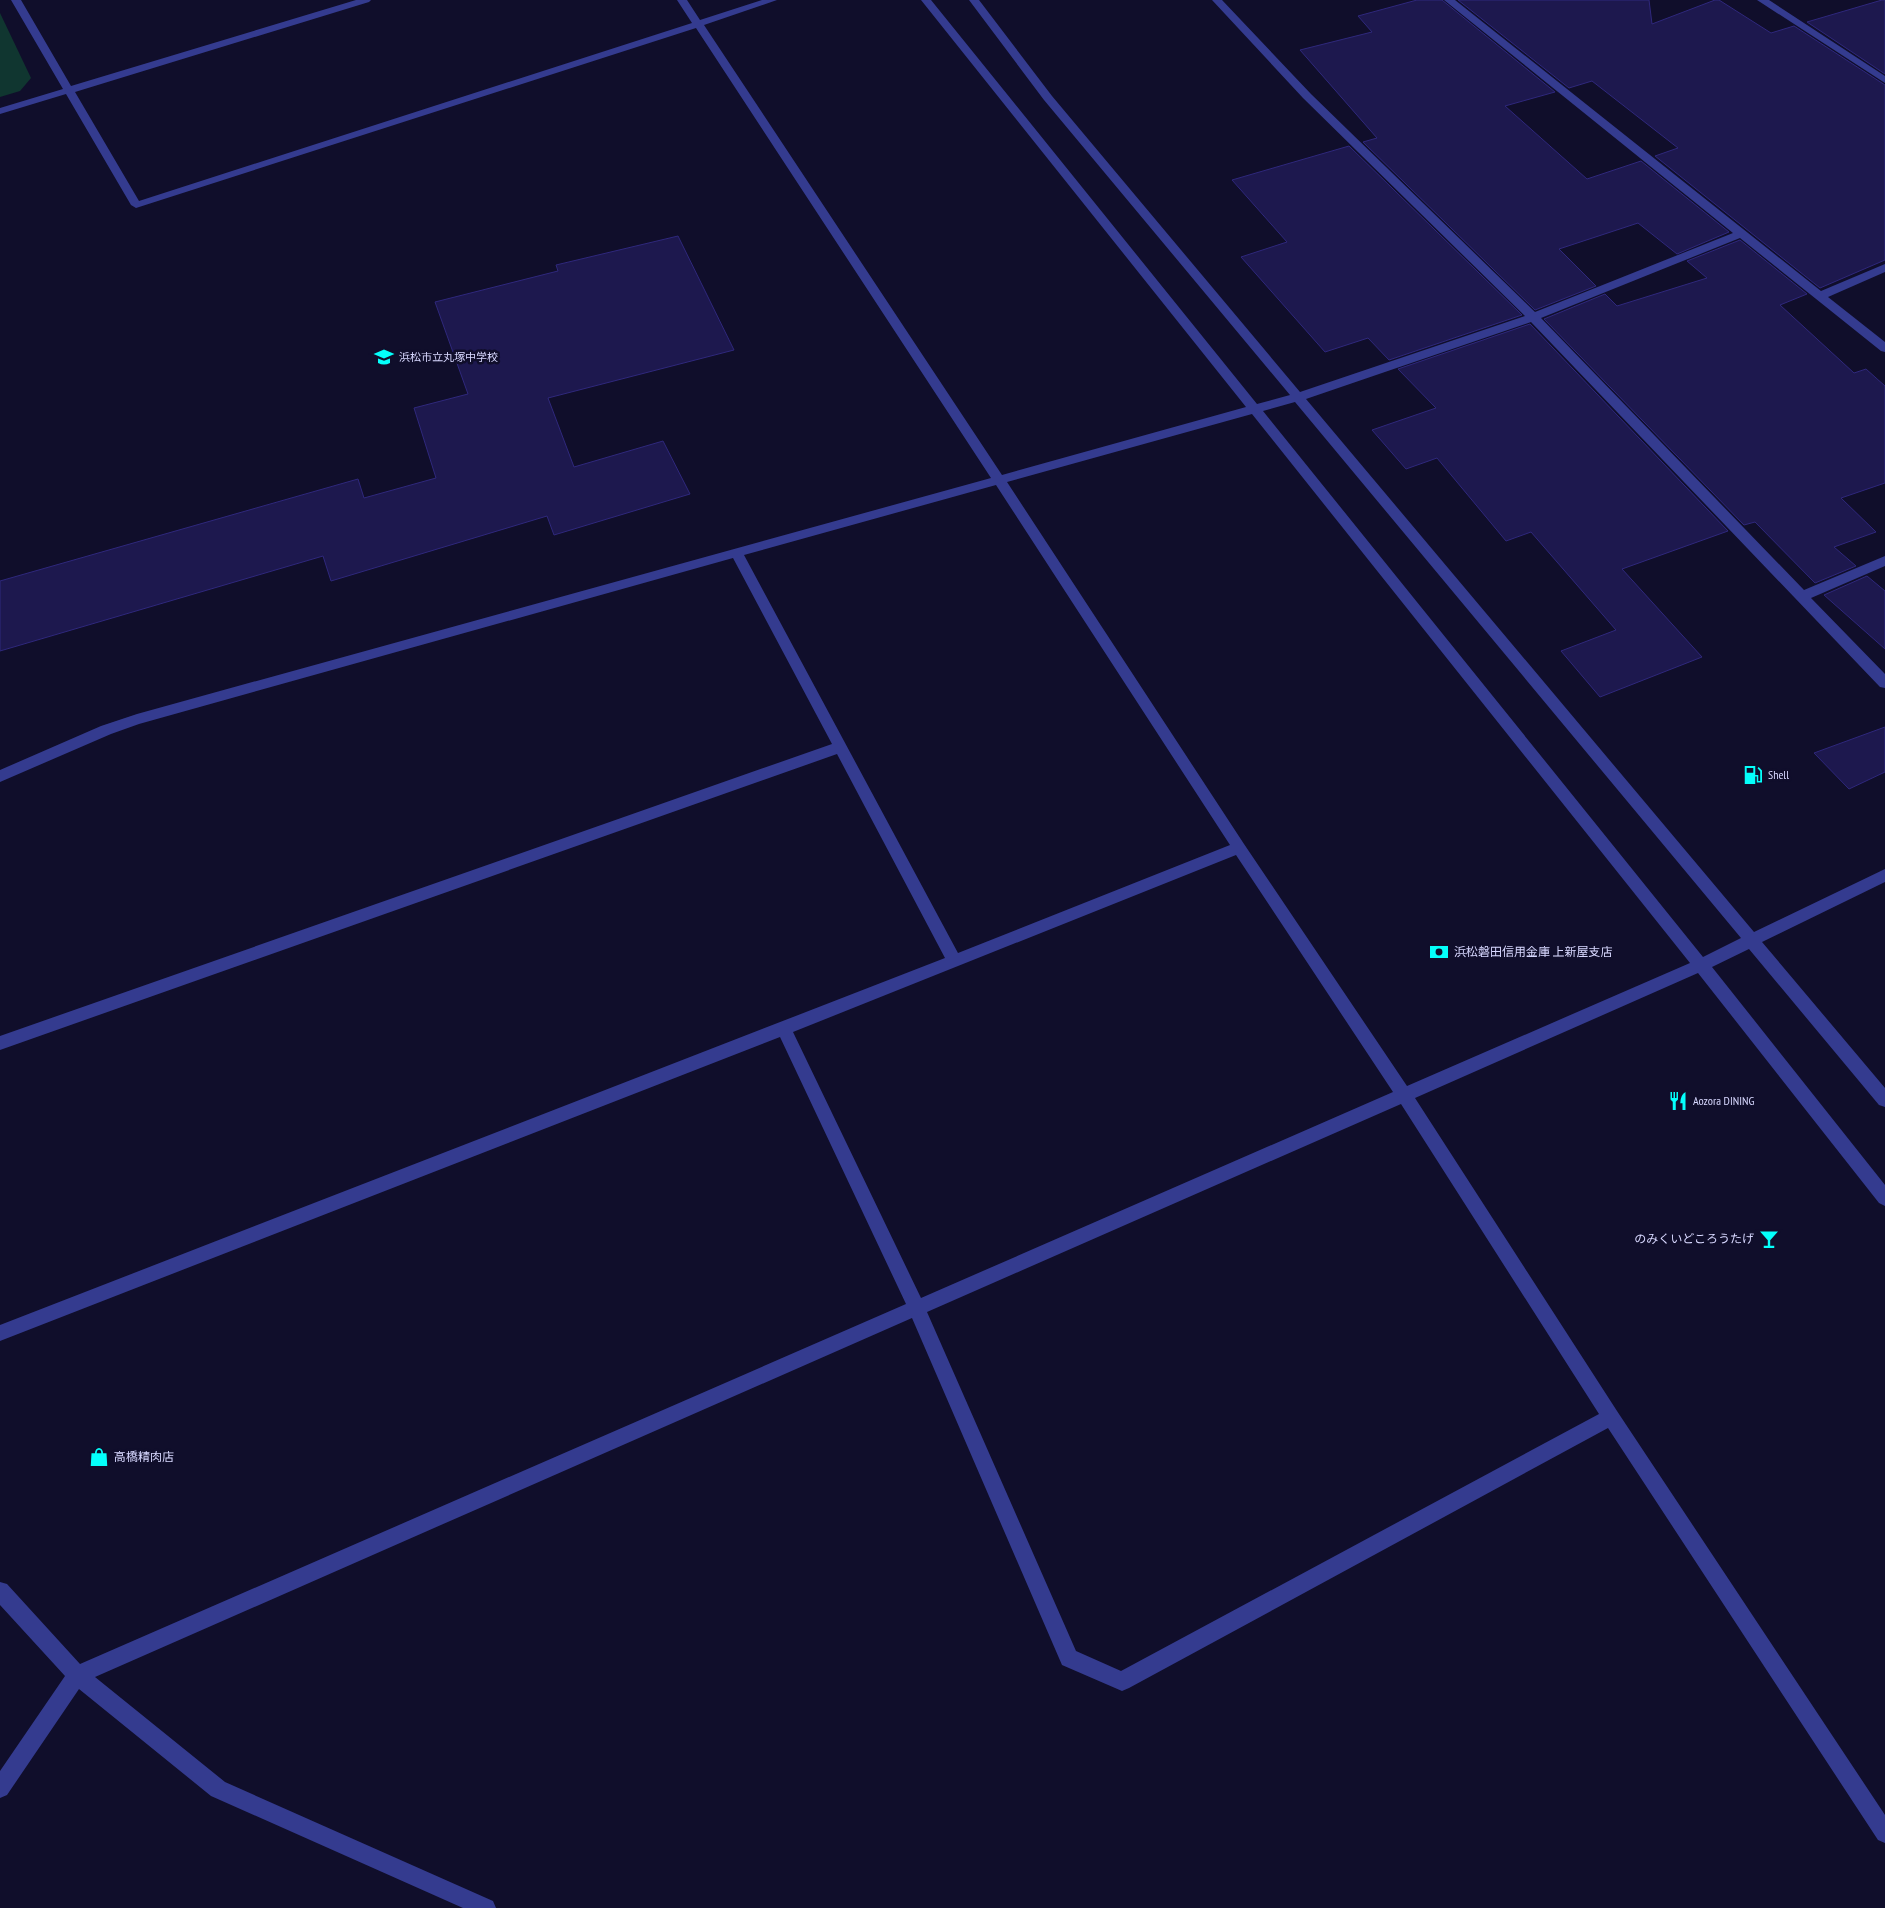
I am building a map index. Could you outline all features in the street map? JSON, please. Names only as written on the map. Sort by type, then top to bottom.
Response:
[{"type":"street","points":[[16,0],[136,206],[772,0]]},
{"type":"street","points":[[0,111],[366,0]]},
{"type":"street","points":[[682,0],[1239,848],[1405,1096],[1611,1416],[1885,1833]]},
{"type":"street","points":[[926,0],[1701,965],[1885,1198]]},
{"type":"street","points":[[974,0],[1048,98],[1885,1100]]},
{"type":"street","points":[[1217,0],[1307,96],[1533,317],[1885,684]]},
{"type":"street","points":[[1449,0],[1885,348]]},
{"type":"street","points":[[1762,0],[1885,80]]},
{"type":"street","points":[[0,776],[106,730],[137,719],[1298,397],[1533,317],[1740,234]]},
{"type":"street","points":[[1820,296],[1885,268]]},
{"type":"street","points":[[737,554],[954,960]]},
{"type":"street","points":[[1801,597],[1885,561]]},
{"type":"street","points":[[0,1043],[840,747]]},
{"type":"street","points":[[0,1334],[784,1029],[1239,848]]},
{"type":"street","points":[[0,1788],[77,1675],[916,1307],[1405,1096],[1701,965],[1885,875]]},
{"type":"street","points":[[784,1029],[916,1307],[1069,1658],[1122,1681],[1611,1416]]},
{"type":"street","points":[[0,1591],[77,1675],[218,1789],[486,1908]]},
{"type":"green space","points":[[0,13],[31,78],[20,91],[0,97]]},
{"type":"building","points":[[1417,0],[1442,0],[1555,92],[1505,106],[1587,179],[1641,161],[1729,232],[1677,254],[1638,223],[1559,249],[1596,286],[1535,310],[1363,142],[1377,138],[1300,50],[1372,32],[1358,16]]},
{"type":"building","points":[[1458,0],[1649,0],[1652,24],[1719,0],[1771,33],[1794,26],[1885,85],[1885,260],[1820,288],[1655,156],[1678,148],[1592,81],[1569,88]]},
{"type":"building","points":[[1885,0],[1885,74],[1807,22]]},
{"type":"building","points":[[1349,146],[1522,315],[1389,360],[1368,338],[1325,352],[1241,257],[1287,242],[1232,180]]},
{"type":"building","points":[[678,236],[734,350],[548,398],[574,467],[663,441],[690,494],[554,535],[547,516],[331,581],[323,556],[0,651],[0,581],[358,479],[364,498],[436,478],[414,408],[468,394],[435,302],[558,271],[556,265]]},
{"type":"building","points":[[1740,240],[1807,294],[1780,305],[1854,373],[1866,369],[1885,386],[1885,483],[1841,498],[1876,532],[1834,547],[1856,566],[1815,583],[1755,522],[1744,525],[1544,319],[1605,294],[1617,306],[1707,278],[1687,261]]},
{"type":"building","points":[[1530,324],[1728,531],[1622,569],[1702,657],[1600,697],[1561,651],[1616,630],[1531,532],[1506,541],[1437,458],[1406,469],[1372,430],[1436,408],[1398,369]]},
{"type":"building","points":[[1867,576],[1885,591],[1885,649],[1824,595]]},
{"type":"building","points":[[1885,727],[1885,772],[1849,789],[1814,753]]},
{"type":"place","name":"浜松市立丸塚中学校","points":[[384,357]]},
{"type":"place","name":"Shell","points":[[1753,775]]},
{"type":"place","name":"浜松磐田信用金庫 上新屋支店","points":[[1439,952]]},
{"type":"place","name":"Aozora DINING","points":[[1678,1101]]},
{"type":"place","name":"のみくいどころうたげ","points":[[1769,1239]]},
{"type":"place","name":"高橋精肉店","points":[[99,1457]]}]
